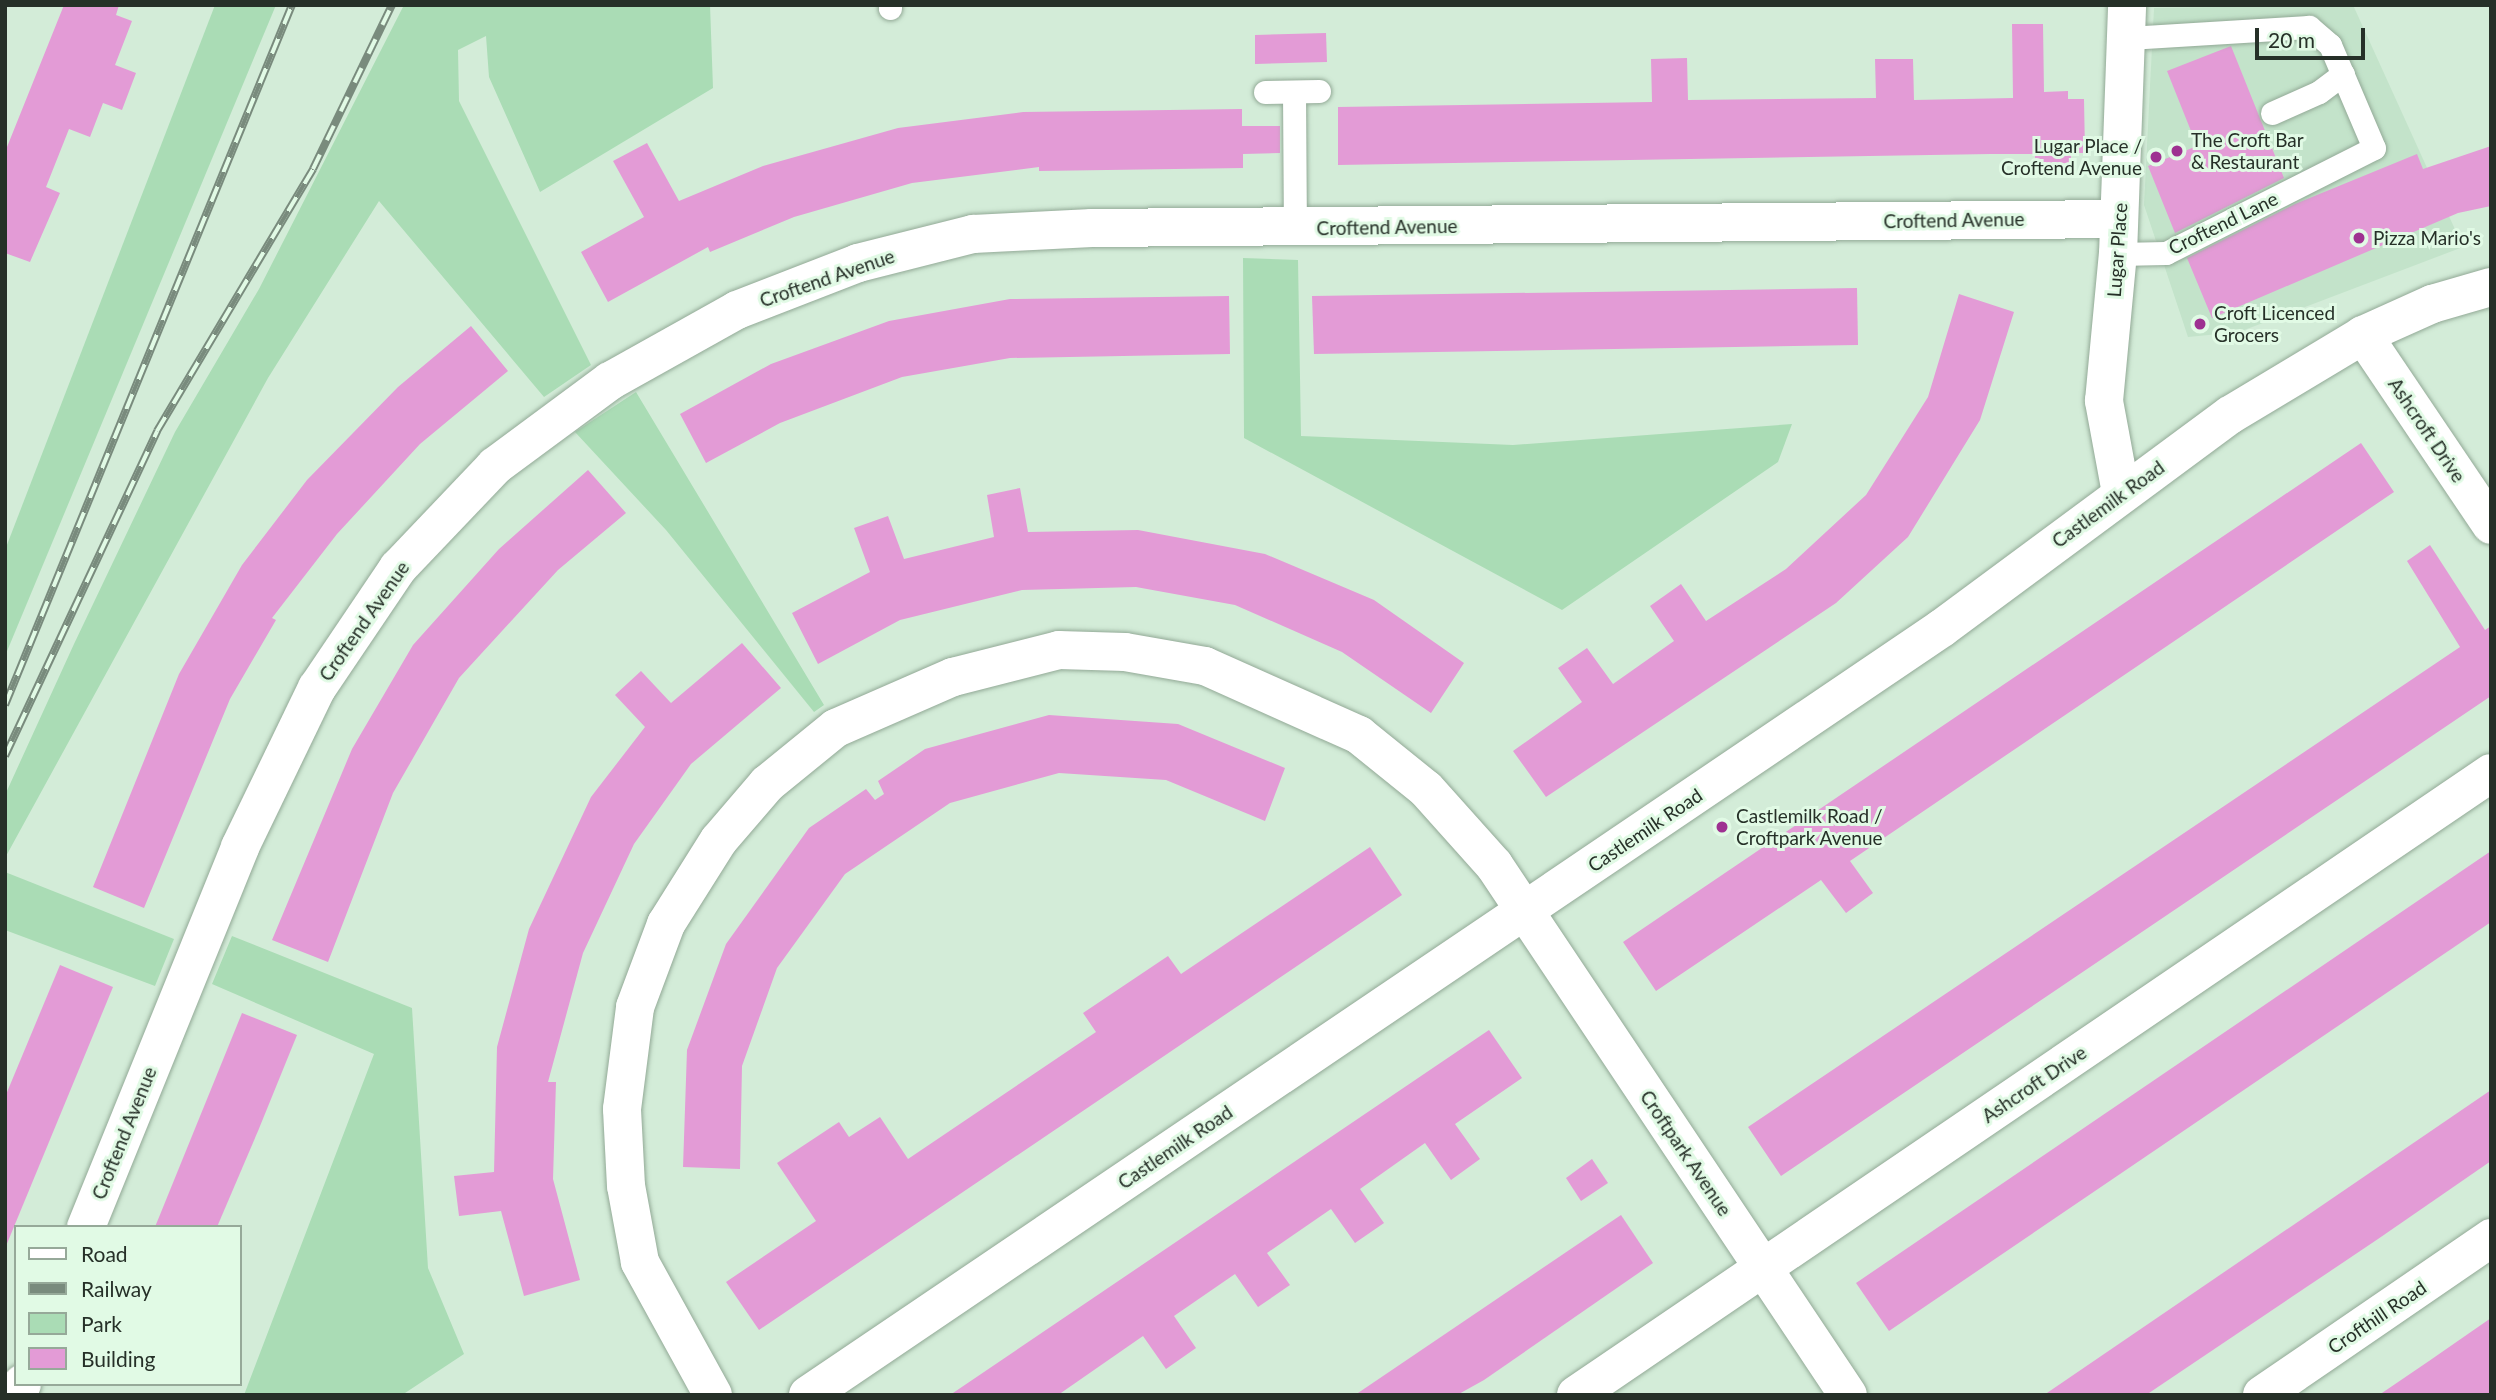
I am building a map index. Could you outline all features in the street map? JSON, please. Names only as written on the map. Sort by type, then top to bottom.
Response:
[{"type":"street","name":"Lugar Place","points":[[2121,493],[2104,401],[2118,237],[2127,22]]},
{"type":"street","name":"Croftend Avenue","points":[[87,1225],[240,847],[317,688],[398,568],[495,466],[610,381],[737,310],[858,263],[973,234],[1295,228],[2118,237]]},
{"type":"street","name":"Castlemilk Road","points":[[807,1395],[1942,628],[2121,493],[2230,415],[2362,335],[2432,304],[2491,287]]},
{"type":"street","name":"Ashcroft Drive","points":[[2362,335],[2491,526]]},
{"type":"street","name":"Croftpark Avenue","points":[[713,1395],[640,1262],[626,1186],[622,1109],[635,1007],[666,924],[719,840],[766,784],[836,729],[954,677],[1059,650],[1125,652],[1205,666],[1359,735],[1426,789],[1494,865],[1848,1395]]},
{"type":"street","name":"Ashcroft Drive","points":[[1576,1395],[2491,773]]},
{"type":"street","name":"Crofthill Road","points":[[2262,1395],[2491,1238]]},
{"type":"lane","name":"Croftend Lane","points":[[2118,237],[2166,253],[2374,148],[2330,45],[2309,27],[2127,22]]},
{"type":"lane","points":[[2272,113],[2319,92],[2343,74]]},
{"type":"lane","points":[[1265,92],[1319,92]]},
{"type":"lane","points":[[1294,92],[1295,228]]},
{"type":"shaded area","points":[[2353,5],[2463,247],[2239,332],[2188,337],[2144,205],[2154,8]]},
{"type":"green space","points":[[215,5],[276,5],[5,656],[5,550]]},
{"type":"green space","points":[[404,5],[710,5],[713,88],[540,192],[489,77],[486,36],[458,50],[459,101],[591,365],[544,397],[379,201],[268,378],[5,858],[5,795],[74,644],[175,432],[259,289]]},
{"type":"green space","points":[[1243,258],[1298,260],[1301,436],[1513,445],[1792,424],[1778,462],[1562,610],[1244,438]]},
{"type":"green space","points":[[636,392],[824,705],[814,712],[666,530],[575,432]]},
{"type":"green space","points":[[5,872],[174,939],[155,986],[5,930]]},
{"type":"green space","points":[[232,936],[412,1008],[428,1268],[464,1354],[402,1395],[244,1395],[374,1054],[212,984]]},
{"type":"building","points":[[64,5],[119,5],[116,15],[132,21],[115,65],[136,73],[122,110],[103,103],[90,137],[69,129],[46,187],[60,193],[30,262],[5,253],[5,152]]},
{"type":"building","points":[[2012,24],[2043,24],[2044,92],[2068,91],[2068,99],[2084,99],[2085,153],[2071,153],[2071,163],[2035,164],[2035,154],[1991,154],[1338,165],[1338,107],[1652,102],[1651,59],[1687,58],[1688,100],[1876,98],[1875,59],[1913,59],[1914,100],[2013,98]]},
{"type":"building","points":[[1326,33],[1327,62],[1255,64],[1255,35]]},
{"type":"building","points":[[2231,46],[2284,178],[2175,233],[2148,166],[2197,146],[2167,71]]},
{"type":"building","points":[[1242,109],[1242,126],[1280,126],[1280,153],[1243,154],[1243,168],[1039,171],[1039,167],[912,183],[794,217],[710,252],[708,247],[608,302],[581,252],[644,217],[613,161],[647,143],[679,201],[763,166],[898,128],[1023,112]]},
{"type":"building","points":[[2491,146],[2491,206],[2458,213],[2212,318],[2187,258],[2295,204],[2417,154],[2423,169]]},
{"type":"building","points":[[1857,288],[1858,345],[1314,354],[1312,296]]},
{"type":"building","points":[[1959,294],[2014,312],[1980,420],[1908,537],[1836,603],[1546,797],[1513,751],[1582,702],[1558,668],[1587,648],[1613,684],[1674,641],[1650,606],[1681,584],[1706,621],[1786,569],[1866,495],[1928,397]]},
{"type":"building","points":[[1229,296],[1230,354],[1010,358],[902,377],[780,423],[706,463],[680,414],[771,364],[889,321],[1010,299]]},
{"type":"building","points":[[471,326],[508,371],[420,444],[337,534],[272,618],[276,620],[230,699],[144,908],[93,887],[179,674],[242,565],[307,480],[398,387]]},
{"type":"building","points":[[2361,443],[2394,492],[1850,861],[1873,893],[1846,913],[1821,880],[1656,991],[1623,942]]},
{"type":"building","points":[[588,470],[626,513],[558,570],[459,678],[393,793],[328,962],[272,940],[352,749],[413,645],[499,549]]},
{"type":"building","points":[[1020,488],[1028,532],[1138,530],[1265,554],[1374,600],[1464,663],[1431,713],[1342,652],[1235,605],[1136,587],[1022,590],[900,620],[818,664],[792,613],[870,572],[854,528],[888,516],[904,559],[994,537],[987,495]]},
{"type":"building","points":[[2430,545],[2485,630],[2491,626],[2491,696],[1781,1176],[1748,1127],[2460,647],[2407,561]]},
{"type":"building","points":[[742,643],[781,688],[691,764],[634,844],[583,953],[548,1082],[556,1082],[553,1179],[580,1280],[524,1296],[501,1211],[459,1216],[454,1176],[494,1172],[497,1047],[529,929],[591,797],[645,727],[615,695],[641,671],[671,703]]},
{"type":"building","points":[[1049,715],[1178,724],[1285,768],[1265,821],[1166,780],[1059,773],[950,803],[845,874],[777,968],[742,1066],[740,1169],[683,1167],[687,1050],[726,944],[809,828],[866,789],[875,800],[884,794],[878,781],[925,749]]},
{"type":"building","points":[[1370,847],[1402,895],[759,1330],[726,1282],[816,1221],[777,1163],[839,1122],[849,1137],[880,1117],[908,1159],[1096,1032],[1083,1013],[1168,956],[1181,974]]},
{"type":"building","points":[[2491,851],[2491,922],[1889,1331],[1856,1283]]},
{"type":"building","points":[[60,965],[113,987],[6,1246],[5,1097]]},
{"type":"building","points":[[242,1013],[297,1035],[218,1225],[156,1225]]},
{"type":"building","points":[[1489,1030],[1522,1078],[1455,1124],[1480,1159],[1451,1180],[1425,1143],[1360,1189],[1384,1223],[1355,1243],[1331,1209],[1267,1253],[1290,1285],[1258,1307],[1235,1274],[1174,1316],[1196,1348],[1166,1369],[1143,1336],[1058,1395],[950,1395]]},
{"type":"building","points":[[2491,1090],[2491,1161],[2378,1239],[2146,1395],[2044,1395]]},
{"type":"building","points":[[1592,1159],[1608,1183],[1581,1201],[1566,1178]]},
{"type":"building","points":[[1621,1215],[1653,1263],[1484,1380],[1457,1395],[1355,1395]]},
{"type":"building","points":[[2491,1318],[2491,1395],[2379,1395],[2429,1361]]},
{"type":"railway","points":[[5,705],[292,5]]},
{"type":"railway","points":[[5,756],[157,431],[313,169],[392,5]]},
{"type":"place","name":"The Croft Bar & Restaurant","points":[[2177,151]]},
{"type":"place","name":"Lugar Place / Croftend Avenue","points":[[2156,157]]},
{"type":"place","name":"Pizza Mario's","points":[[2359,238]]},
{"type":"place","name":"Croft Licenced Grocers","points":[[2200,324]]},
{"type":"place","name":"Castlemilk Road / Croftpark Avenue","points":[[1722,827]]}]
